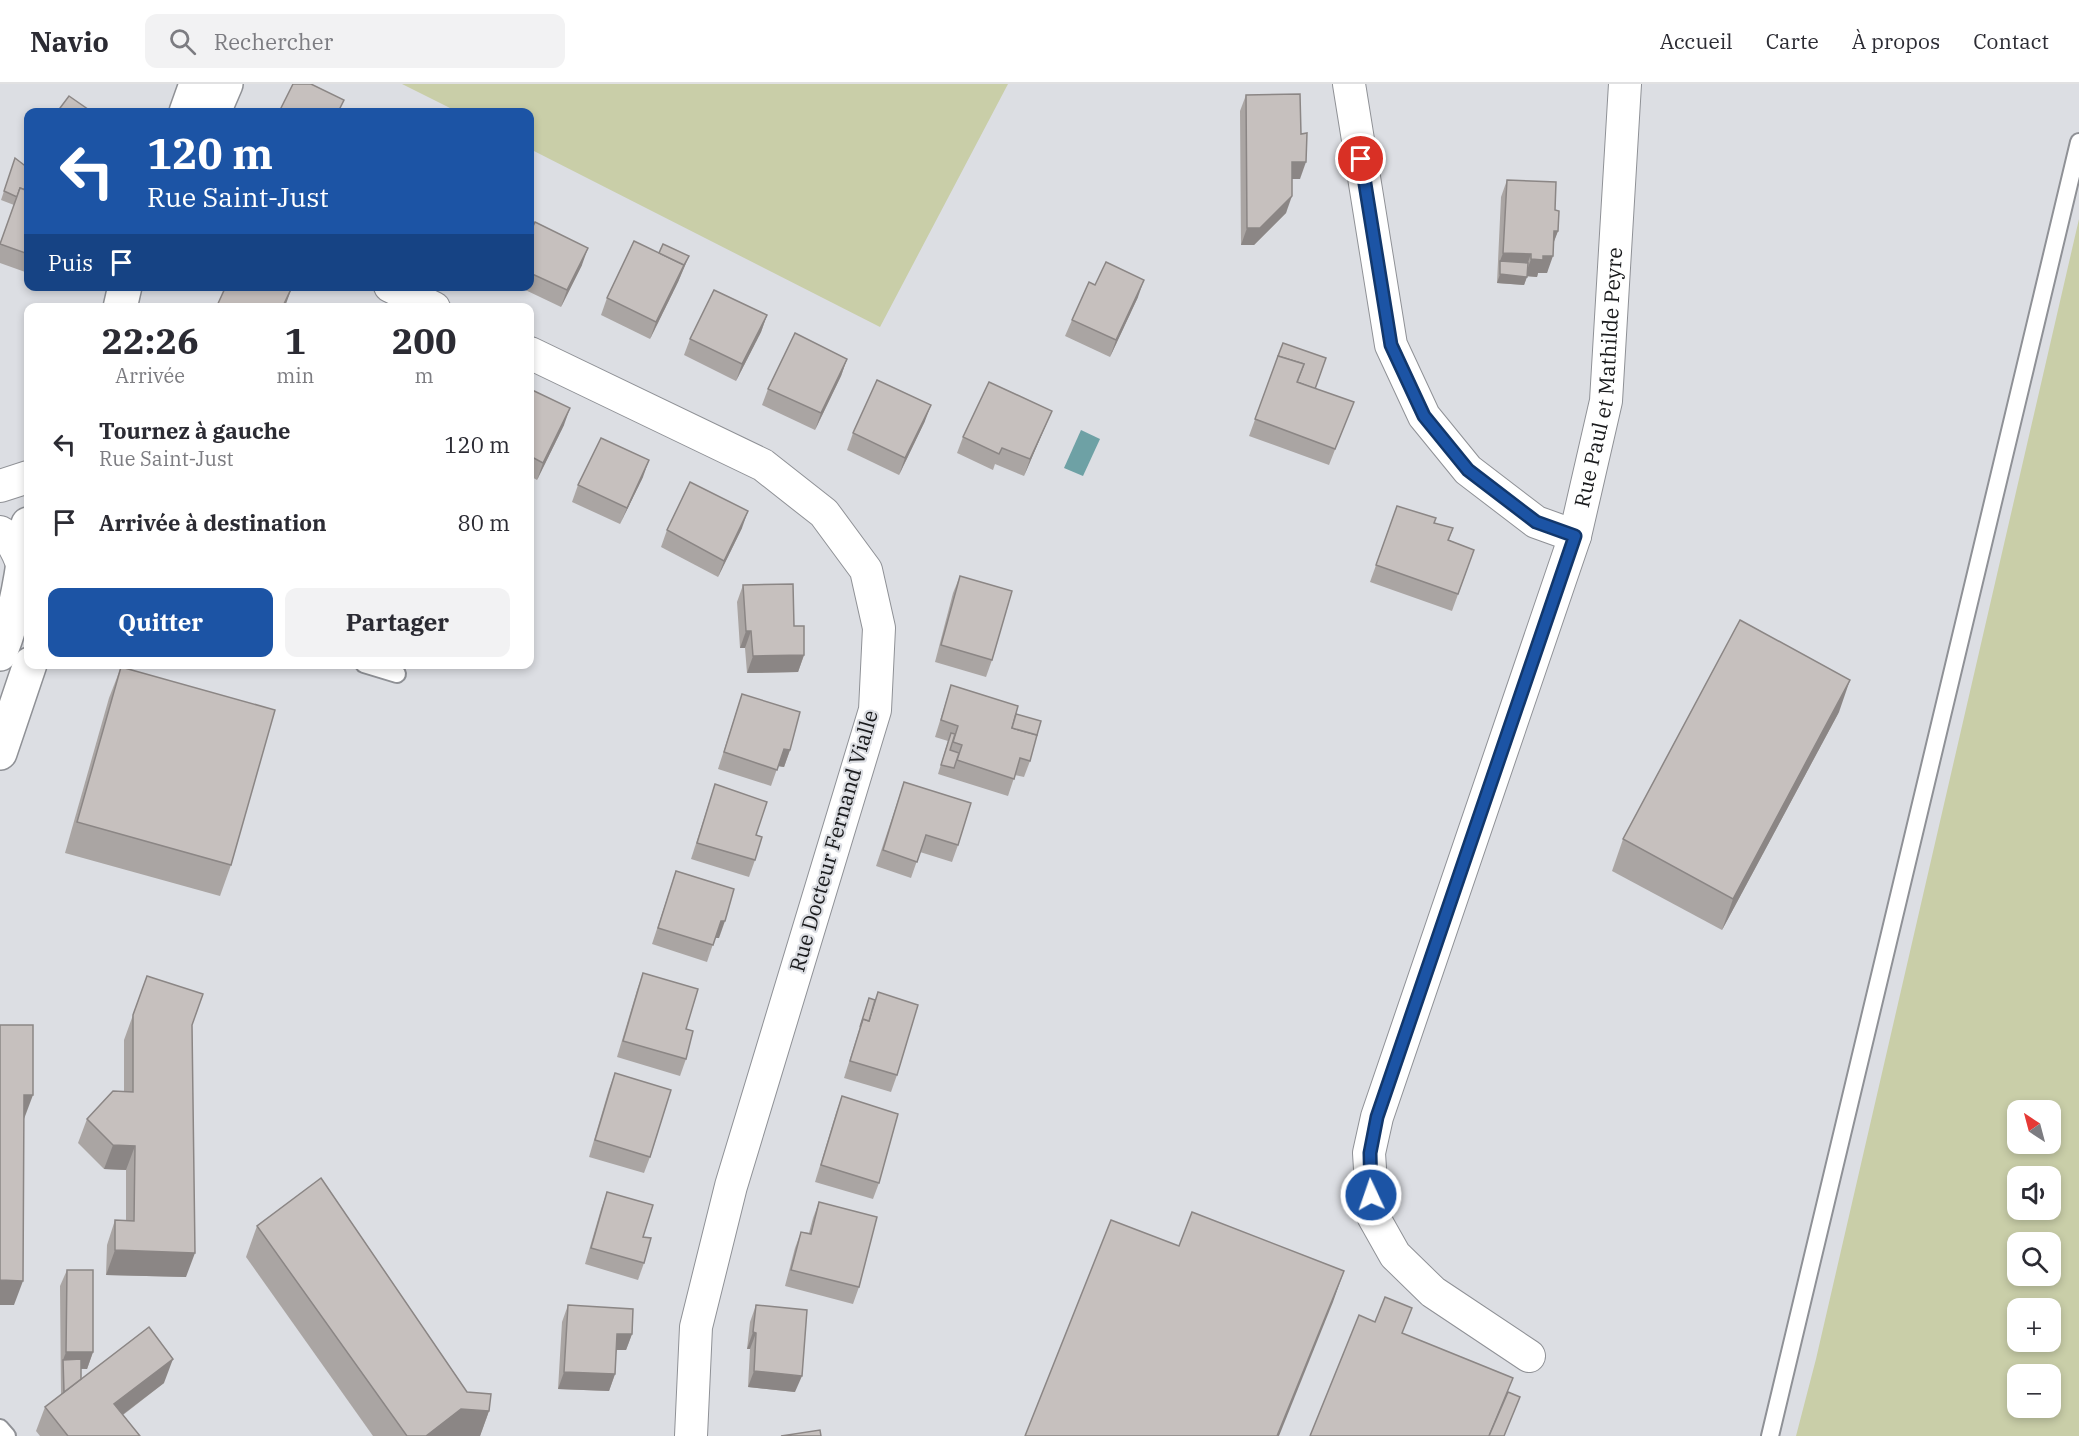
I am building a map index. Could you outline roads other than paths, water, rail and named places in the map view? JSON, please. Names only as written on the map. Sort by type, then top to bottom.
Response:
[{"type":"main road","points":[[187,108],[196,84]]},
{"type":"main road","points":[[216,108],[226,84]]},
{"type":"main road","points":[[0,654],[24,575]]},
{"type":"main road","points":[[2,736],[28,669]]},
{"type":"street","points":[[1349,84],[1391,345],[1424,416],[1468,470],[1536,522],[1575,536]]},
{"type":"street","name":"Rue Paul et Mathilde Peyre","points":[[1529,1356],[1433,1292],[1395,1255],[1372,1216],[1370,1153],[1377,1117],[1575,536],[1606,400],[1625,84]]},
{"type":"street","points":[[400,291],[424,303]]},
{"type":"street","name":"Rue Docteur Fernand Vialle","points":[[534,355],[763,465],[824,513],[866,570],[879,627],[874,710],[731,1186],[696,1326],[691,1436]]},
{"type":"street","points":[[0,486],[24,478]]},
{"type":"street","points":[[0,532],[13,544],[24,563]]},
{"type":"lane","points":[[1770,1436],[2079,142]]},
{"type":"lane","points":[[380,669],[397,674]]},
{"type":"lane","points":[[0,1428],[7,1436]]},
{"type":"water","points":[[1081,430],[1100,439],[1083,476],[1064,468]]}]
